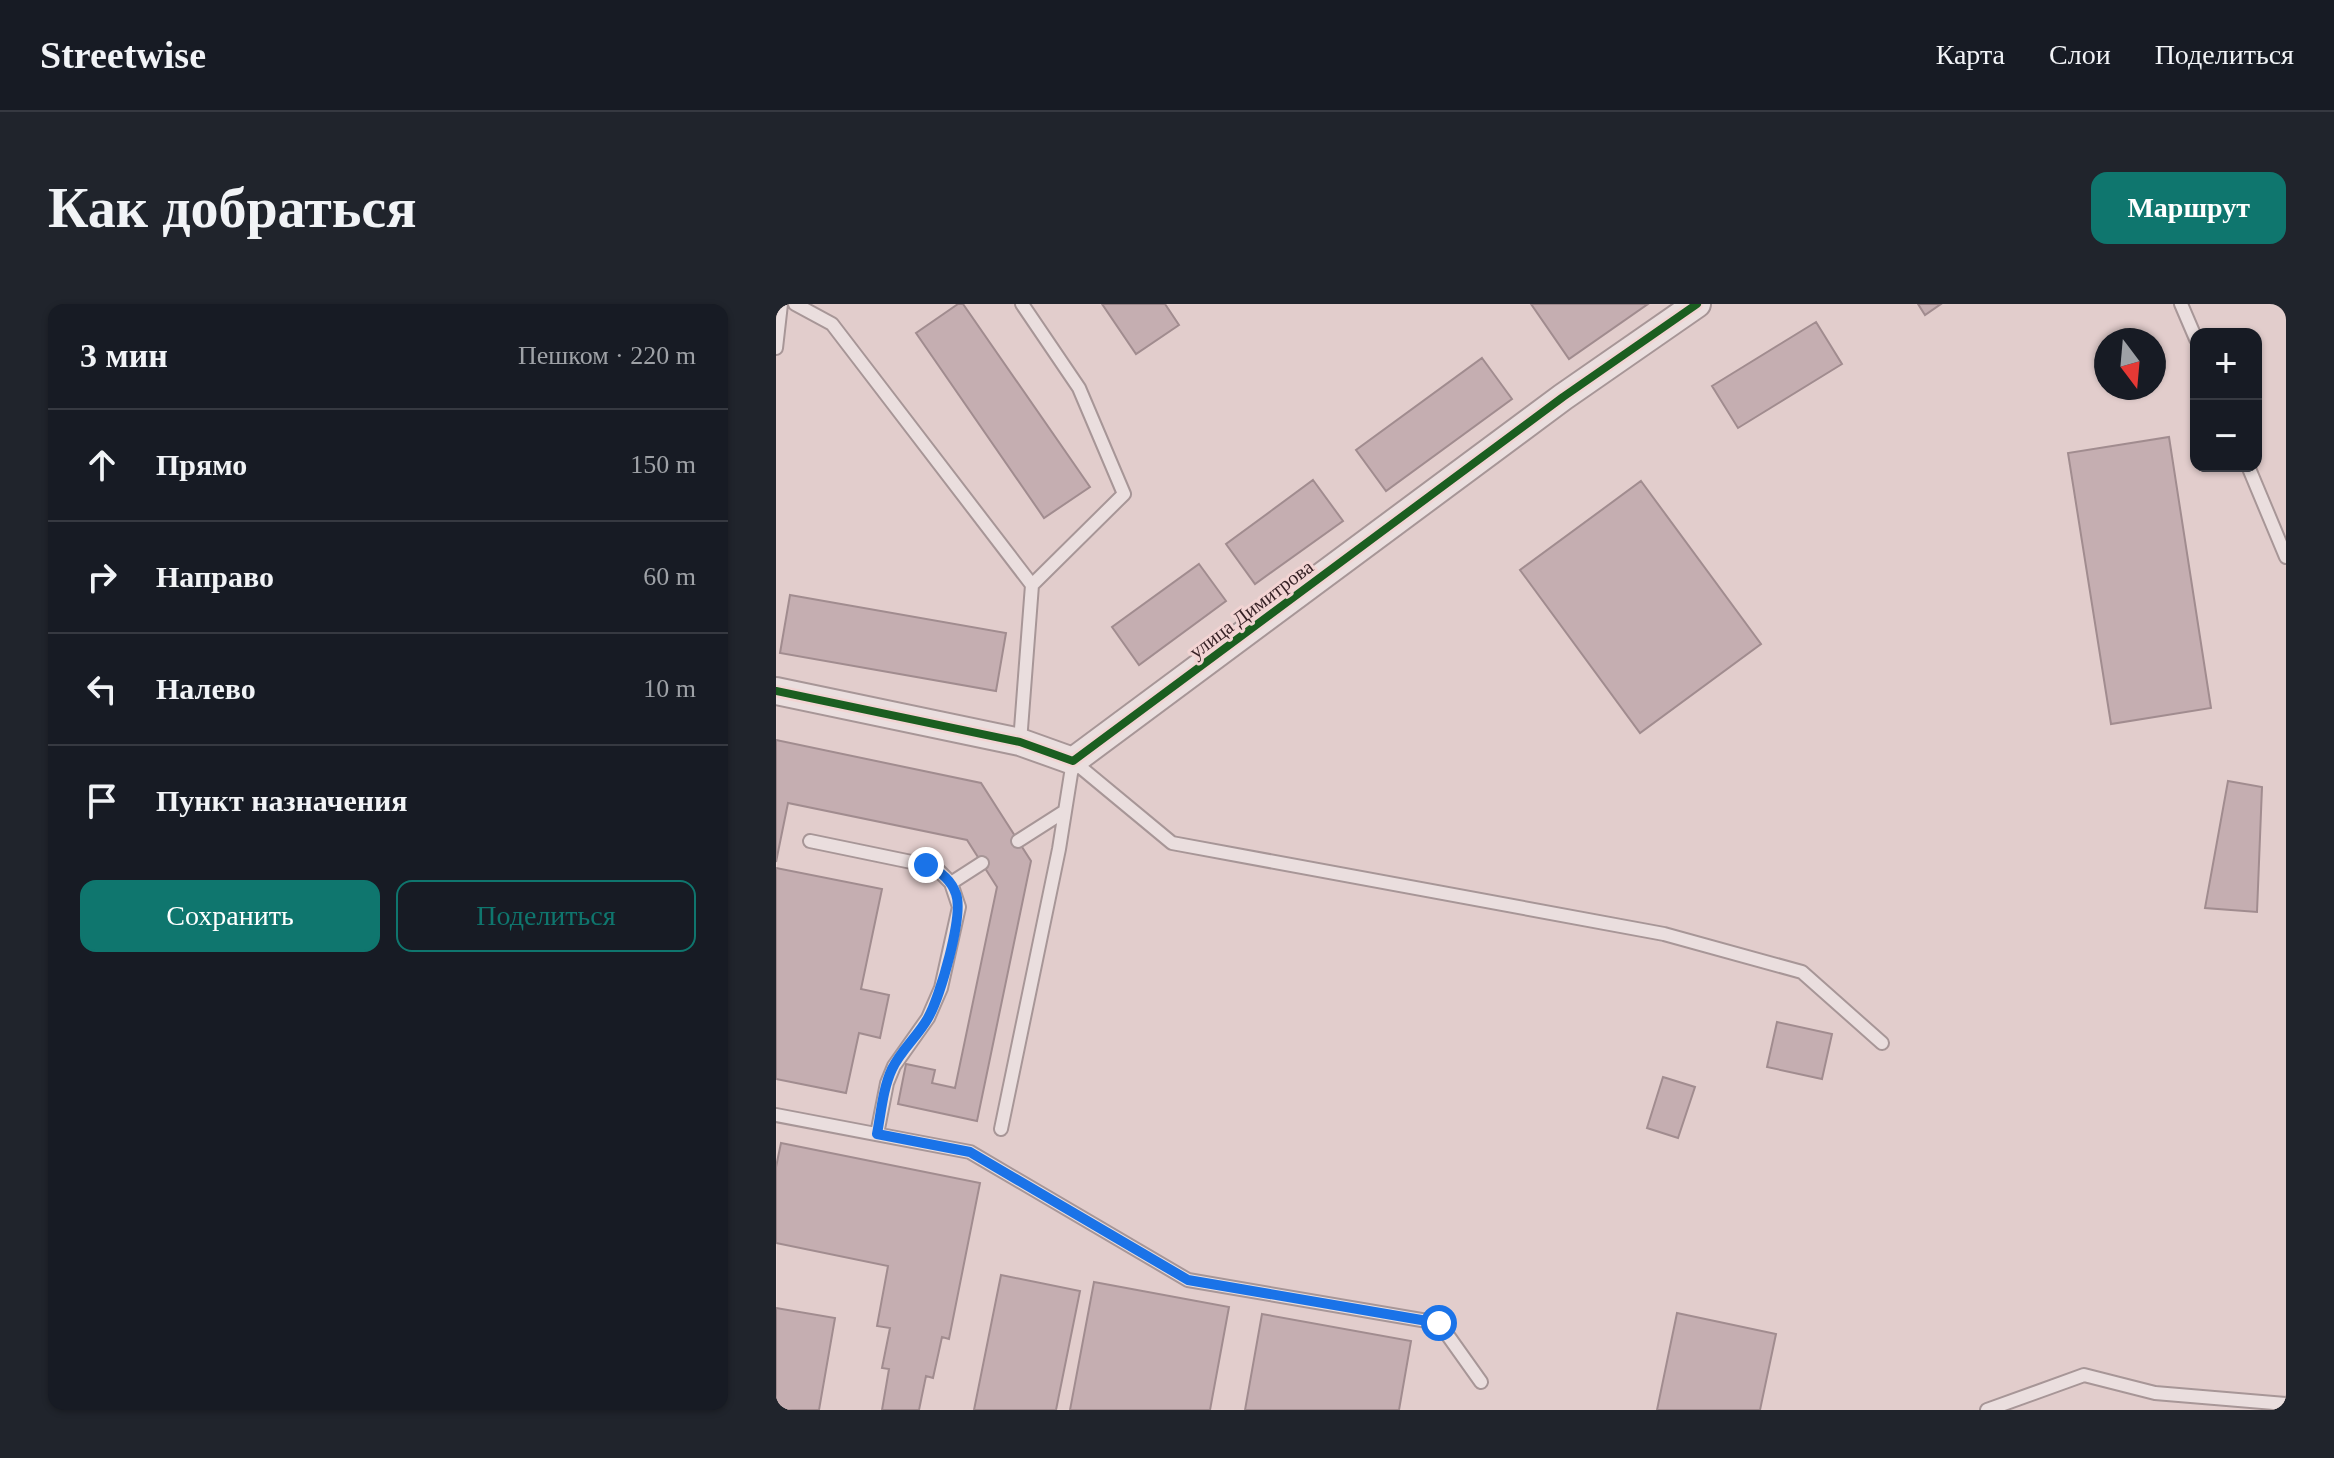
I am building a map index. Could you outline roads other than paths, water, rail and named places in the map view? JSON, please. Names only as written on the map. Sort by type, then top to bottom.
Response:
[{"type":"street","name":"улица Димитрова","points":[[1073,761],[1550,406],[1697,304]]},
{"type":"street","points":[[776,691],[1020,742],[1073,761]]},
{"type":"lane","points":[[776,348],[781,304]]},
{"type":"lane","points":[[795,304],[832,324],[1032,585]]},
{"type":"lane","points":[[1020,742],[1032,585],[1124,494],[1079,388],[1022,304]]},
{"type":"lane","points":[[2181,304],[2191,328]]},
{"type":"lane","points":[[2251,472],[2286,557]]},
{"type":"lane","points":[[1001,1129],[1073,761]]},
{"type":"lane","points":[[1073,761],[1172,843],[1664,934],[1802,972],[1882,1043]]},
{"type":"lane","points":[[1018,841],[1065,811]]},
{"type":"lane","points":[[810,841],[938,870],[951,883],[959,907],[941,988],[928,1018],[889,1075],[877,1134]]},
{"type":"lane","points":[[951,883],[982,863]]},
{"type":"lane","points":[[776,1115],[970,1152],[1188,1280],[1439,1323],[1481,1382]]},
{"type":"lane","points":[[1987,1410],[2084,1375],[2155,1393],[2286,1404]]}]
